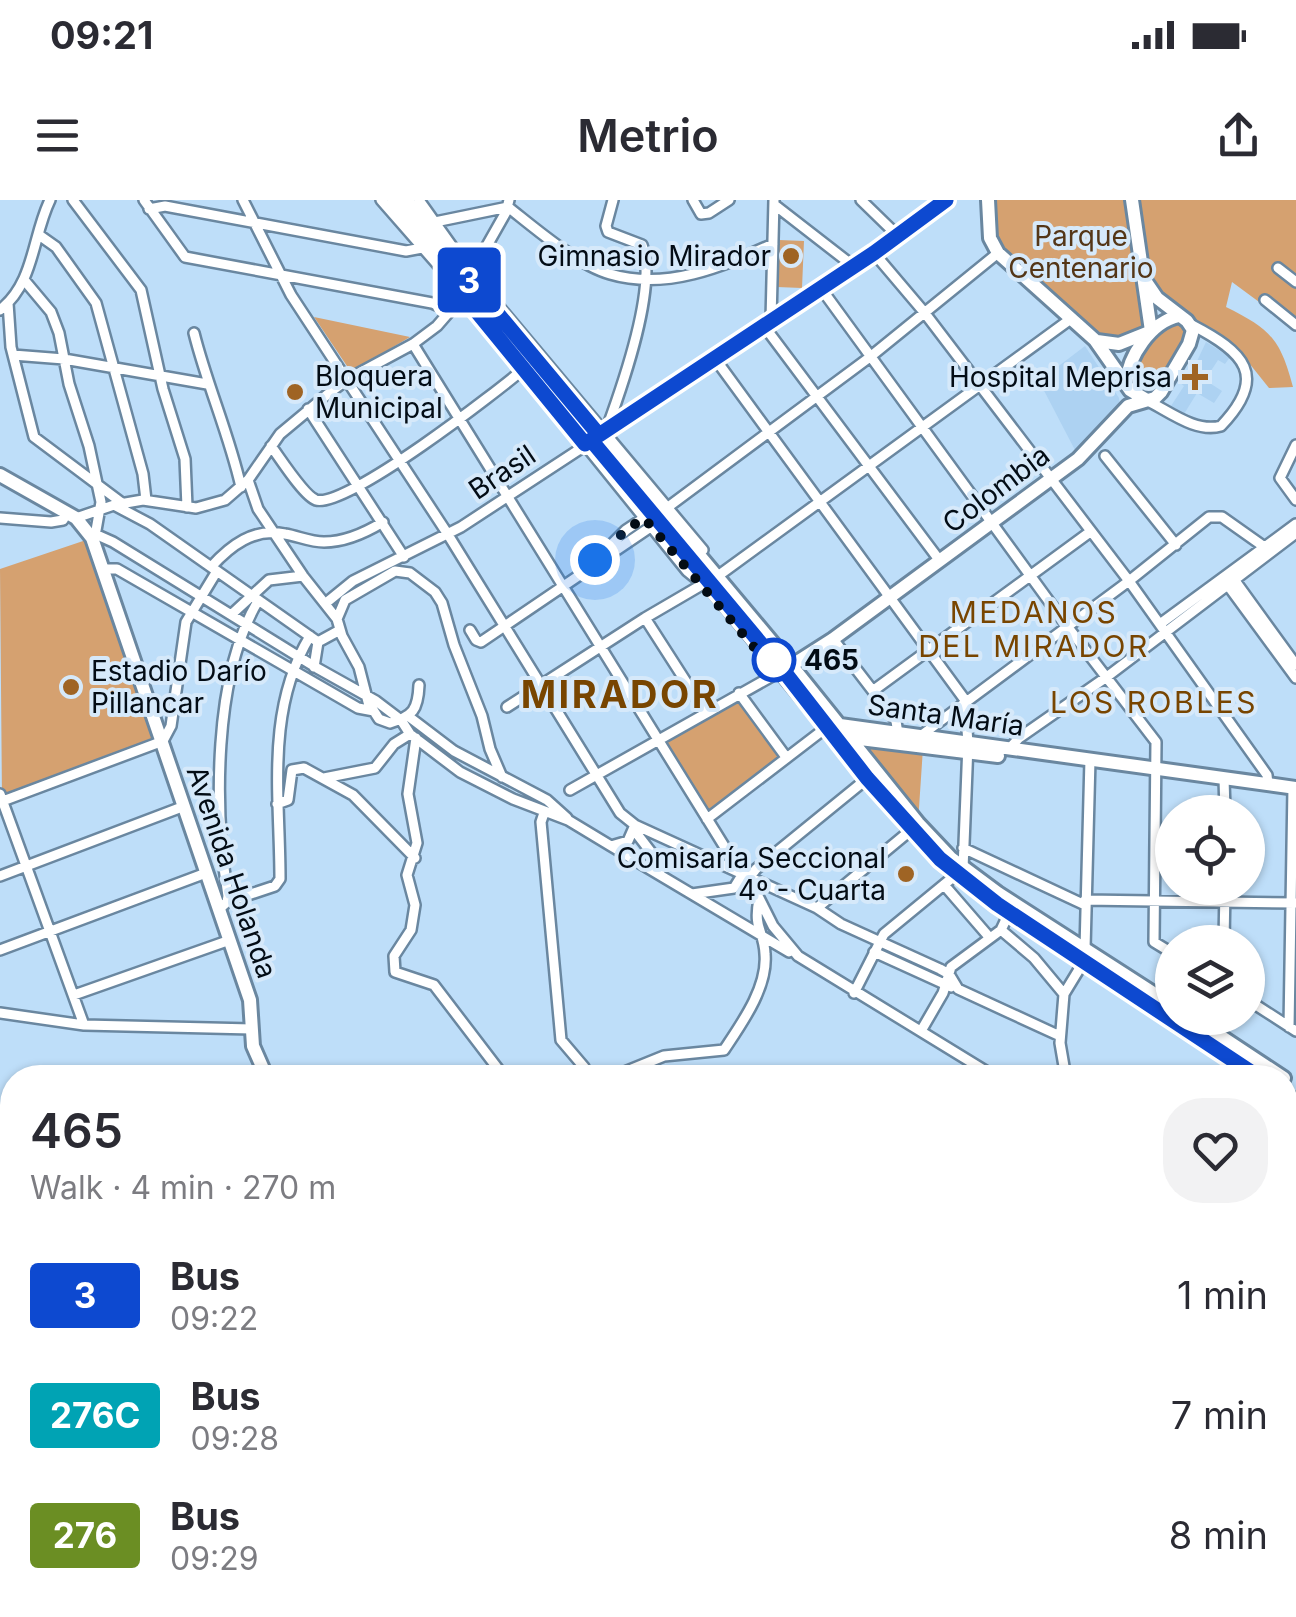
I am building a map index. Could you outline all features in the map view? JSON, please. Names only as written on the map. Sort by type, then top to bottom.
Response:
[{"type":"street","points":[[50,200],[24,281],[4,306],[13,355],[38,441],[96,481],[118,504],[314,639]]},
{"type":"street","points":[[74,200],[136,280],[145,302],[160,374],[185,459],[187,507]]},
{"type":"street","points":[[244,200],[280,275],[506,626],[620,814],[657,860],[660,874]]},
{"type":"street","points":[[380,200],[422,248],[466,282]]},
{"type":"street","points":[[394,200],[842,731],[911,830],[1009,913],[1155,995]]},
{"type":"street","points":[[406,200],[526,367],[668,507],[713,579]]},
{"type":"street","points":[[419,200],[466,282]]},
{"type":"street","points":[[595,438],[634,348],[644,280],[642,245],[608,232],[613,200]]},
{"type":"street","points":[[693,200],[698,212],[709,214],[729,200]]},
{"type":"street","points":[[861,200],[898,236]]},
{"type":"street","name":"Brasil","points":[[326,603],[353,581],[461,527],[716,360],[946,200]]},
{"type":"street","points":[[988,200],[990,238],[998,254],[1095,340],[1136,395],[1176,417],[1210,428],[1221,426],[1247,388],[1248,374],[1233,348],[1179,316],[1144,279]]},
{"type":"street","points":[[1126,384],[1128,369],[1151,330],[1132,200]]},
{"type":"street","points":[[777,202],[767,323],[816,397],[940,561]]},
{"type":"street","points":[[777,202],[852,266]]},
{"type":"street","points":[[0,518],[51,522],[146,500],[187,507],[216,505],[244,483],[271,446],[308,410],[348,378],[413,344],[450,311],[509,203]]},
{"type":"street","points":[[435,222],[509,203]]},
{"type":"street","points":[[509,203],[590,264],[608,274],[644,280],[700,274],[774,244]]},
{"type":"street","points":[[146,204],[406,251],[422,248]]},
{"type":"street","points":[[146,204],[185,257],[432,303],[450,311]]},
{"type":"street","points":[[38,235],[56,247],[96,303],[143,474],[146,500]]},
{"type":"street","points":[[874,253],[924,312],[1129,581],[1267,775],[1268,784]]},
{"type":"street","points":[[668,507],[870,357],[998,254]]},
{"type":"street","points":[[1278,268],[1296,282]]},
{"type":"street","points":[[24,281],[38,293],[56,321],[96,481],[100,510],[95,540],[113,542],[454,751],[547,800],[568,820],[976,1065]]},
{"type":"street","points":[[820,287],[1156,742],[1157,795]]},
{"type":"street","points":[[1266,300],[1296,326]]},
{"type":"street","points":[[1095,340],[1119,344],[1142,337],[1164,320],[1179,316]]},
{"type":"street","points":[[507,707],[713,579],[1072,318]]},
{"type":"street","name":"Colombia","points":[[570,790],[833,639],[1050,480],[1089,449],[1128,406],[1162,392],[1191,340],[1192,326]]},
{"type":"street","points":[[194,333],[207,384],[244,483],[338,624],[374,711],[384,722],[417,709],[420,685]]},
{"type":"street","points":[[413,344],[706,819],[746,876],[782,938],[803,960]]},
{"type":"street","points":[[13,355],[112,366],[207,384]]},
{"type":"street","points":[[716,360],[965,700],[967,748],[960,872],[889,929],[854,993]]},
{"type":"street","points":[[271,446],[310,496],[331,499],[399,460],[526,367]]},
{"type":"street","points":[[308,410],[404,557]]},
{"type":"street","points":[[595,438],[648,522],[687,571],[713,579]]},
{"type":"street","points":[[1296,444],[1280,478],[1296,500]]},
{"type":"street","points":[[1105,456],[1176,545]]},
{"type":"street","points":[[0,475],[72,516]]},
{"type":"street","name":"Avenida Holanda","points":[[72,516],[95,540],[182,807],[206,874],[223,906],[252,1006],[256,1056],[261,1065]]},
{"type":"street","points":[[919,737],[1209,518],[1217,516],[1263,546]]},
{"type":"street","points":[[84,1025],[1,799],[167,737],[182,635],[190,613],[214,569],[240,540],[274,533],[329,542],[357,535],[382,522]]},
{"type":"street","points":[[470,630],[481,642],[563,588],[648,522]]},
{"type":"street","points":[[1228,579],[1263,546],[1296,524]]},
{"type":"street","points":[[874,690],[1090,532]]},
{"type":"street","points":[[1009,749],[1108,676],[1163,627],[1296,533]]},
{"type":"street","points":[[102,568],[117,569],[358,708],[374,711]]},
{"type":"street","points":[[254,598],[230,672],[222,744],[223,906],[275,886],[280,879],[278,742],[298,656],[314,639],[338,624],[345,600],[395,571],[410,573],[435,592],[442,603],[502,778]]},
{"type":"street","points":[[232,614],[277,577],[303,576]]},
{"type":"street","points":[[1228,579],[1296,665]]},
{"type":"street","points":[[1228,579],[1296,678]]},
{"type":"street","points":[[645,618],[706,712]]},
{"type":"street","points":[[314,639],[314,667]]},
{"type":"street","points":[[833,639],[896,721],[898,734]]},
{"type":"street","points":[[739,694],[786,757]]},
{"type":"street","points":[[401,716],[413,736],[460,772],[544,813],[568,820]]},
{"type":"street","points":[[706,819],[786,757],[842,731]]},
{"type":"street","name":"Santa María","points":[[842,731],[1294,791]]},
{"type":"street","name":"Santa María","points":[[842,731],[898,734],[967,748],[1009,749],[1089,763]]},
{"type":"street","points":[[324,778],[375,768],[394,744],[413,736]]},
{"type":"street","points":[[413,736],[408,794],[417,843],[416,858],[407,875],[414,896],[414,918],[394,956],[395,972],[434,985],[496,1065]]},
{"type":"street","points":[[1064,1065],[1060,1036],[1064,994],[1083,955],[1089,763]]},
{"type":"street","points":[[276,804],[288,800],[294,768],[304,768],[353,795],[416,858]]},
{"type":"street","points":[[871,775],[960,872],[1212,1038],[1261,1065]]},
{"type":"street","points":[[692,894],[734,888],[871,775]]},
{"type":"street","points":[[1224,782],[1224,795]]},
{"type":"street","name":"Santa María","points":[[1224,782],[1268,784],[1294,791]]},
{"type":"street","points":[[1293,1029],[1294,791]]},
{"type":"street","points":[[0,876],[182,807]]},
{"type":"street","points":[[544,813],[542,836],[550,886],[561,1040],[582,1065]]},
{"type":"street","points":[[611,846],[628,841],[634,828]]},
{"type":"street","points":[[634,828],[818,908],[958,989],[1060,1036]]},
{"type":"street","points":[[818,908],[911,830]]},
{"type":"street","points":[[963,848],[1085,902],[1155,901]]},
{"type":"street","points":[[0,950],[206,874]]},
{"type":"street","points":[[945,886],[990,938]]},
{"type":"street","points":[[642,1065],[664,1056],[724,1050],[761,982],[765,954],[756,922],[760,900]]},
{"type":"street","points":[[1265,903],[1294,903]]},
{"type":"street","points":[[1155,943],[1156,905]]},
{"type":"street","points":[[921,1031],[951,966],[1001,930],[1009,913]]},
{"type":"street","points":[[1001,930],[1034,958],[1064,994]]},
{"type":"street","points":[[74,996],[230,940]]},
{"type":"street","points":[[874,952],[947,980]]},
{"type":"street","points":[[1265,1011],[1293,1029]]},
{"type":"street","points":[[0,1013],[84,1025],[252,1029]]},
{"type":"street","points":[[1209,1035],[1244,1065]]},
{"type":"shaded area","name":"Hospital Meprisa","points":[[1206,342],[1230,357],[1225,364],[1218,360],[1205,380],[1222,391],[1214,403],[1197,393],[1184,414],[1171,406],[1184,386],[1179,382],[1186,371],[1191,374]]},
{"type":"shaded area","points":[[1085,346],[1119,398],[1120,406],[1076,452],[1039,381]]},
{"type":"green space","name":"Parque Centenario","points":[[992,200],[1126,200],[1145,323],[1142,328],[1128,338],[1105,337],[1045,292],[994,239]]},
{"type":"green space","points":[[1137,200],[1296,200],[1296,329],[1232,282],[1226,307],[1271,337],[1293,387],[1269,388],[1233,343],[1168,303],[1149,276]]},
{"type":"green space","name":"Gimnasio Mirador","points":[[779,240],[804,241],[802,288],[777,287]]},
{"type":"green space","points":[[314,317],[410,337],[351,372]]},
{"type":"green space","points":[[1170,318],[1192,325],[1161,392],[1145,399],[1127,376],[1128,369]]},
{"type":"green space","name":"Estadio Darío Pillancar","points":[[92,538],[160,742],[2,801],[0,569]]},
{"type":"green space","points":[[739,693],[786,757],[707,819],[658,739]]},
{"type":"green space","points":[[848,737],[923,748],[918,823]]},
{"type":"bus line","name":"3","points":[[946,200],[874,253],[599,435],[468,278],[460,291],[585,444],[591,440],[783,670],[867,778],[940,859],[997,904],[1240,1065]]},
{"type":"place","name":"Gimnasio Mirador","points":[[791,256]]},
{"type":"place","name":"Hospital Meprisa","points":[[1195,377]]},
{"type":"place","name":"Bloquera Municipal","points":[[295,392]]},
{"type":"place","name":"465","points":[[774,660]]},
{"type":"place","name":"Estadio Darío Pillancar","points":[[71,687]]},
{"type":"place","name":"Comisaría Seccional 4º - Cuarta","points":[[906,874]]},
{"type":"district","name":"MEDANOS DEL MIRADOR","points":[[1034,630]]},
{"type":"district","name":"MIRADOR","points":[[620,695]]},
{"type":"district","name":"LOS ROBLES","points":[[1154,703]]},
{"type":"route","points":[[595,560],[644,518],[776,673],[774,660]]}]
